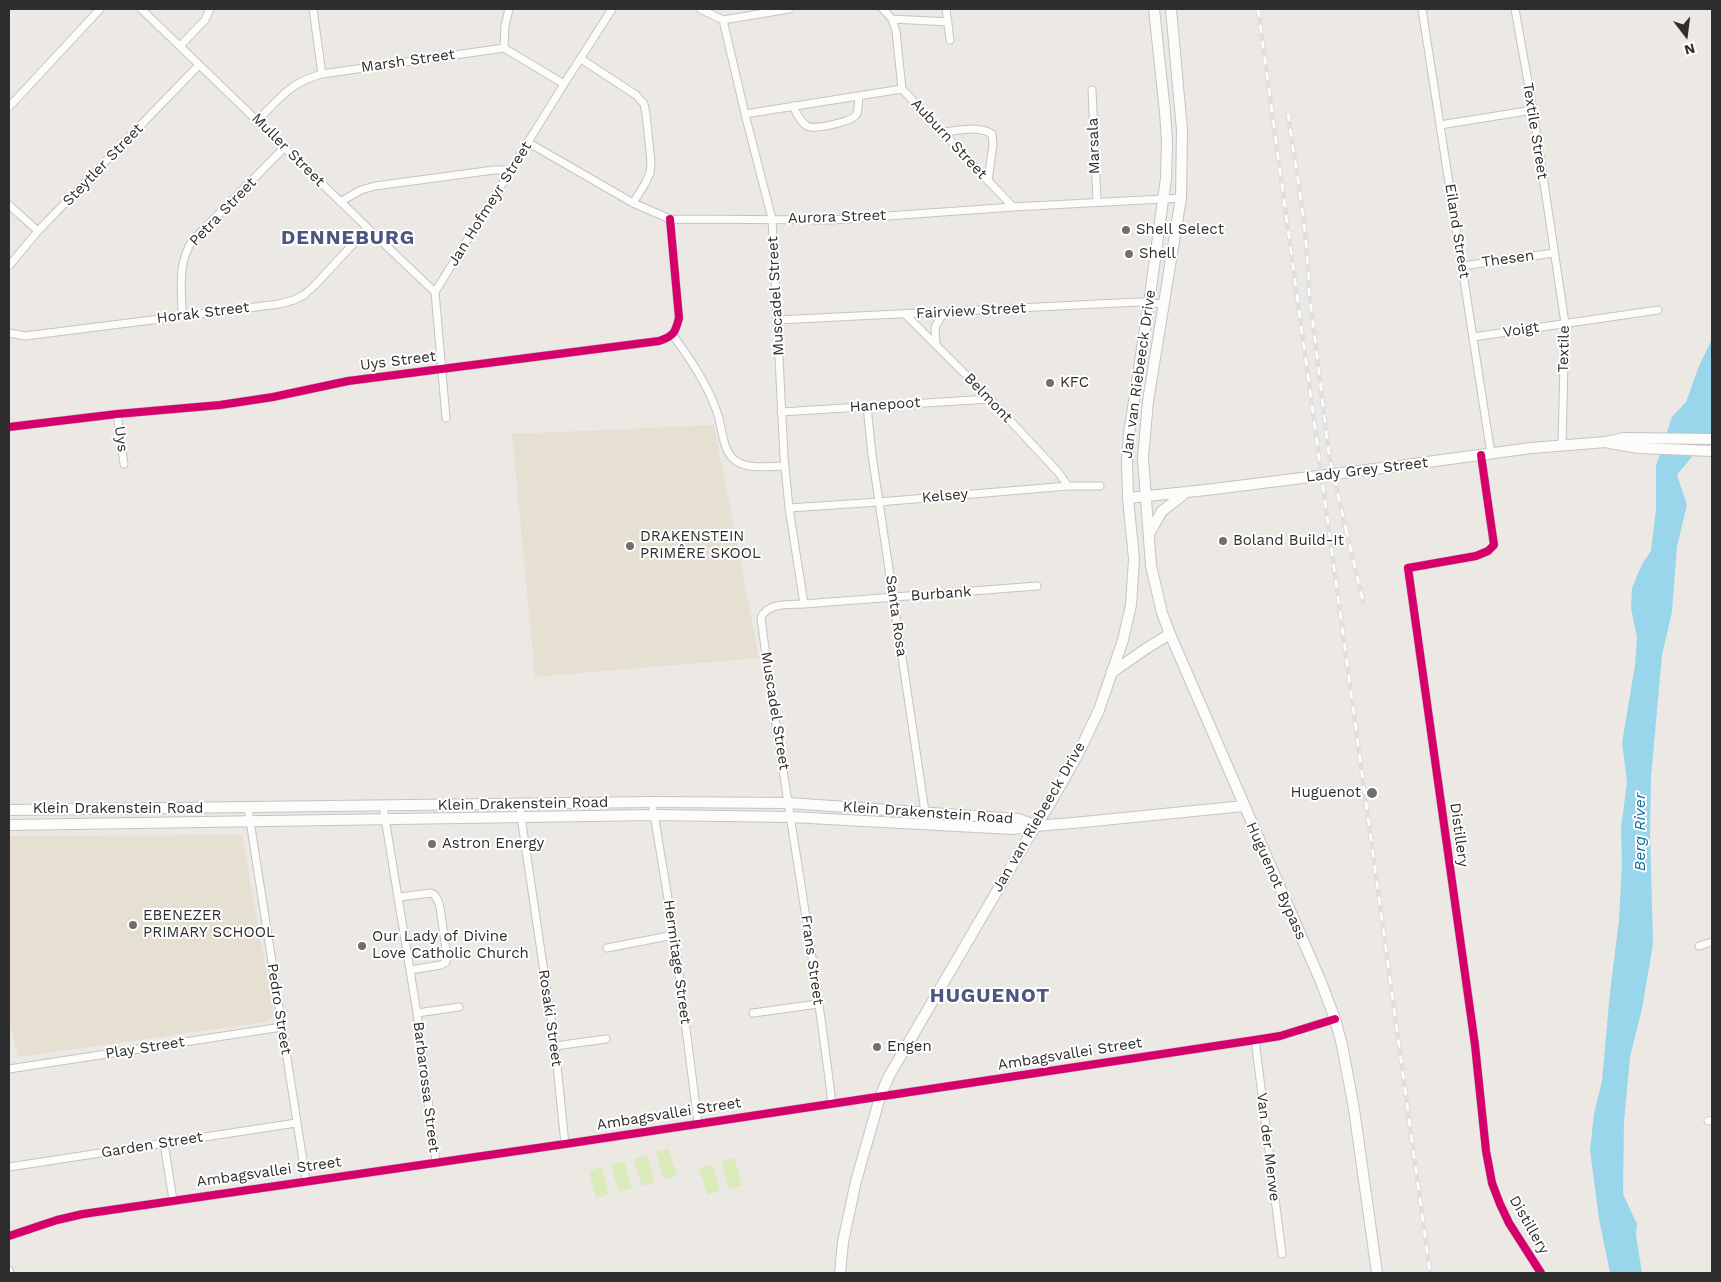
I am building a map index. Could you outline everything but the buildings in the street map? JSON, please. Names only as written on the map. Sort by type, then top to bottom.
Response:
[{"type":"main road","name":"Jan van Riebeeck Drive","points":[[840,1273],[843,1242],[856,1181],[880,1097],[889,1076],[1052,802],[1078,754],[1099,710],[1127,625],[1133,588],[1134,559],[1126,461],[1164,198],[1168,142],[1154,9]]},
{"type":"main road","name":"Jan van Riebeeck Drive","points":[[1146,498],[1143,458],[1148,401],[1181,198],[1182,130],[1171,9]]},
{"type":"main road","name":"Lady Grey Street","points":[[1128,498],[1146,498],[1486,454],[1606,442],[1624,438],[1712,439]]},
{"type":"main road","name":"Lady Grey Street","points":[[1606,442],[1639,448],[1712,451]]},
{"type":"main road","points":[[1149,534],[1164,508],[1186,493]]},
{"type":"main road","name":"Huguenot Bypass","points":[[1146,498],[1155,589],[1170,634],[1321,982],[1335,1019],[1354,1109],[1377,1273]]},
{"type":"main road","points":[[1110,673],[1170,634]]},
{"type":"main road","name":"Klein Drakenstein Road","points":[[9,810],[519,803],[789,803],[1018,819],[1036,826]]},
{"type":"main road","name":"Klein Drakenstein Road","points":[[9,825],[654,815],[791,817],[1012,830],[1036,826],[1244,806]]},
{"type":"street","points":[[9,107],[100,9]]},
{"type":"street","name":"Muller Street","points":[[141,9],[435,292]]},
{"type":"street","points":[[180,46],[205,20],[210,9]]},
{"type":"street","points":[[313,9],[322,74]]},
{"type":"street","points":[[509,9],[505,26],[504,48],[564,84]]},
{"type":"street","name":"Jan Hofmeyr Street","points":[[435,292],[612,9]]},
{"type":"street","points":[[700,9],[723,20],[789,9]]},
{"type":"street","name":"Auburn Street","points":[[883,9],[892,19],[896,31],[902,90],[1013,207]]},
{"type":"street","points":[[946,9],[950,40]]},
{"type":"street","name":"Eiland Street","points":[[1422,9],[1473,337],[1486,454]]},
{"type":"street","name":"Textile Street","points":[[1515,9],[1533,110],[1554,253]]},
{"type":"street","points":[[892,19],[948,22]]},
{"type":"street","name":"Muscadel Street","points":[[723,20],[772,219],[785,466],[789,508],[804,604]]},
{"type":"street","name":"Marsh Street","points":[[258,120],[288,90],[306,78],[322,74],[504,48]]},
{"type":"street","points":[[581,59],[636,95],[644,104],[650,152],[650,173],[633,203]]},
{"type":"street","name":"Steytler Street","points":[[9,266],[38,231],[199,66]]},
{"type":"street","points":[[745,114],[902,90]]},
{"type":"street","name":"Marsala","points":[[1092,90],[1097,202]]},
{"type":"street","points":[[793,106],[807,126],[814,127],[850,120],[857,113],[859,96]]},
{"type":"street","points":[[1440,125],[1533,110]]},
{"type":"street","points":[[943,132],[980,129],[987,130],[992,134],[993,144],[988,181]]},
{"type":"street","name":"Aurora Street","points":[[529,143],[633,203],[670,219],[831,220],[1013,207],[1181,198]]},
{"type":"street","name":"Petra Street","points":[[182,315],[181,265],[184,253],[192,241],[284,148]]},
{"type":"street","points":[[340,202],[361,190],[375,186],[494,170],[512,170]]},
{"type":"street","points":[[9,205],[38,231]]},
{"type":"street","points":[[670,219],[678,318],[676,331],[672,334],[696,368],[708,390],[727,448],[733,460],[750,466],[785,466]]},
{"type":"street","name":"Horak Street","points":[[9,333],[25,336],[279,304],[294,300],[304,295],[315,285],[367,228]]},
{"type":"street","name":"Thesen","points":[[1462,266],[1554,253]]},
{"type":"street","name":"Textile","points":[[1554,253],[1566,323],[1562,446]]},
{"type":"street","points":[[435,292],[446,418]]},
{"type":"street","name":"Fairview Street","points":[[777,320],[1138,302],[1164,304]]},
{"type":"street","name":"Voigt","points":[[1473,337],[1658,310]]},
{"type":"street","points":[[936,345],[935,327],[944,312]]},
{"type":"street","name":"Belmont","points":[[905,314],[990,399],[1058,472],[1068,486]]},
{"type":"street","name":"Uys Street","points":[[9,427],[118,414],[220,405],[273,397],[348,381],[659,341],[672,334]]},
{"type":"street","name":"Hanepoot","points":[[781,412],[990,399]]},
{"type":"street","name":"Santa Rosa","points":[[867,406],[879,502],[927,825]]},
{"type":"street","name":"Uys","points":[[118,414],[124,464]]},
{"type":"street","name":"Distillery","points":[[1486,454],[1494,545],[1476,556],[1408,568],[1475,1045],[1492,1183],[1509,1223],[1541,1273]]},
{"type":"street","name":"Kelsey","points":[[789,508],[1068,486],[1100,486]]},
{"type":"street","name":"Burbank","points":[[761,618],[766,610],[772,607],[1037,586]]},
{"type":"street","name":"Muscadel Street","points":[[761,618],[791,817]]},
{"type":"street","name":"Hermitage Street","points":[[652,802],[674,934],[698,1123]]},
{"type":"street","name":"Rosaki Street","points":[[519,803],[555,1046],[565,1144]]},
{"type":"street","name":"Barbarossa Street","points":[[383,806],[417,1013],[436,1162]]},
{"type":"street","name":"Pedro Street","points":[[248,808],[306,1180]]},
{"type":"street","name":"Frans Street","points":[[791,817],[832,1104]]},
{"type":"street","points":[[399,897],[431,892],[434,894],[440,907],[448,957],[446,962],[441,965],[410,970]]},
{"type":"street","points":[[607,948],[674,934]]},
{"type":"street","points":[[1699,946],[1712,942]]},
{"type":"street","points":[[753,1013],[818,1004]]},
{"type":"street","name":"Barbarossa Street","points":[[417,1013],[459,1007]]},
{"type":"street","name":"Ambagsvallei Street","points":[[9,1236],[57,1220],[83,1214],[306,1180],[565,1144],[1255,1040],[1280,1036],[1335,1019]]},
{"type":"street","name":"Play Street","points":[[9,1069],[282,1027]]},
{"type":"street","points":[[555,1046],[606,1039]]},
{"type":"street","name":"Van der Merwe","points":[[1255,1040],[1282,1254]]},
{"type":"street","name":"Garden Street","points":[[9,1167],[296,1123]]},
{"type":"street","points":[[164,1144],[173,1200]]},
{"type":"shaded area","name":"DRAKENSTEIN PRIMÊRE SKOOL","points":[[714,425],[759,658],[535,677],[512,434]]},
{"type":"shaded area","name":"EBENEZER PRIMARY SCHOOL","points":[[242,835],[274,1015],[266,1022],[18,1057],[9,1019],[9,836]]},
{"type":"green space","points":[[669,1149],[677,1176],[664,1180],[656,1152]]},
{"type":"green space","points":[[647,1155],[655,1182],[642,1186],[634,1159]]},
{"type":"green space","points":[[734,1158],[742,1186],[729,1189],[721,1162]]},
{"type":"green space","points":[[624,1161],[632,1188],[619,1192],[611,1165]]},
{"type":"green space","points":[[712,1164],[720,1191],[707,1195],[699,1168]]},
{"type":"green space","points":[[602,1167],[609,1194],[596,1198],[589,1171]]},
{"type":"water","name":"Berg River","points":[[1712,339],[1712,432],[1677,475],[1687,505],[1677,546],[1672,612],[1662,655],[1651,777],[1650,831],[1653,944],[1642,1009],[1630,1057],[1624,1122],[1623,1194],[1637,1224],[1636,1235],[1642,1273],[1610,1273],[1599,1219],[1590,1150],[1594,1114],[1602,1081],[1619,920],[1622,864],[1621,828],[1627,782],[1622,743],[1635,665],[1637,637],[1631,608],[1632,588],[1642,564],[1651,551],[1656,509],[1656,466],[1672,417],[1686,402],[1699,366]]},
{"type":"railway","points":[[1258,9],[1430,1273]]},
{"type":"railway","points":[[1288,113],[1304,224],[1309,291],[1329,455],[1347,534]]},
{"type":"railway","points":[[1346,529],[1363,601]]},
{"type":"cycle path","points":[[9,427],[117,414],[220,405],[273,397],[348,381],[659,341],[673,333],[679,318],[670,219]]},
{"type":"cycle path","points":[[1481,455],[1494,545],[1488,551],[1476,556],[1408,568],[1475,1045],[1486,1151],[1492,1183],[1509,1223],[1541,1273]]},
{"type":"cycle path","points":[[9,1236],[57,1220],[83,1214],[565,1144],[1255,1040],[1280,1036],[1335,1019]]},
{"type":"place","name":"Shell Select","points":[[1126,230]]},
{"type":"place","name":"Shell","points":[[1129,254]]},
{"type":"place","name":"KFC","points":[[1050,383]]},
{"type":"place","name":"Boland Build-It","points":[[1223,541]]},
{"type":"place","name":"DRAKENSTEIN PRIMÊRE SKOOL","points":[[630,546]]},
{"type":"place","name":"Huguenot","points":[[1372,793]]},
{"type":"place","name":"Astron Energy","points":[[432,844]]},
{"type":"place","name":"EBENEZER PRIMARY SCHOOL","points":[[133,925]]},
{"type":"place","name":"Our Lady of Divine Love Catholic Church","points":[[362,946]]},
{"type":"place","name":"Engen","points":[[877,1047]]},
{"type":"district","name":"DENNEBURG","points":[[348,238]]},
{"type":"district","name":"HUGUENOT","points":[[990,996]]}]
